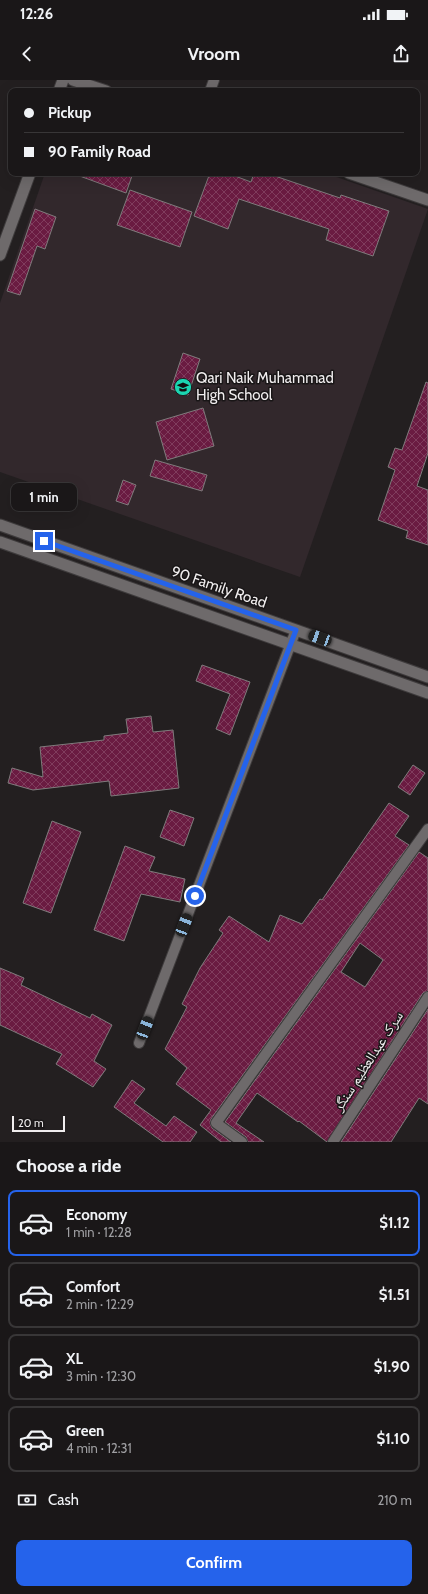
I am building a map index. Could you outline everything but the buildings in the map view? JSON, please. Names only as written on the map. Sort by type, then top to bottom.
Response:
[{"type":"street","points":[[73,80],[97,88]]},
{"type":"street","points":[[0,255],[29,176]]},
{"type":"street","points":[[358,176],[428,200]]},
{"type":"street","name":"90 Family Road","points":[[0,526],[428,677]]},
{"type":"street","name":"90 Family Road","points":[[0,542],[428,693]]},
{"type":"lane","points":[[139,1043],[296,630]]},
{"type":"lane","points":[[242,1142],[216,1123],[428,829]]},
{"type":"lane","name":"سرک عبدالعظیم سنگر","points":[[333,1142],[428,997]]},
{"type":"shaded area","name":"Qari Naik Muhammad High School","points":[[44,176],[334,176],[428,209],[300,577],[0,472],[0,303]]},
{"type":"place","name":"Qari Naik Muhammad High School","points":[[183,387]]},
{"type":"route","points":[[44,541],[296,630],[195,896]]}]
